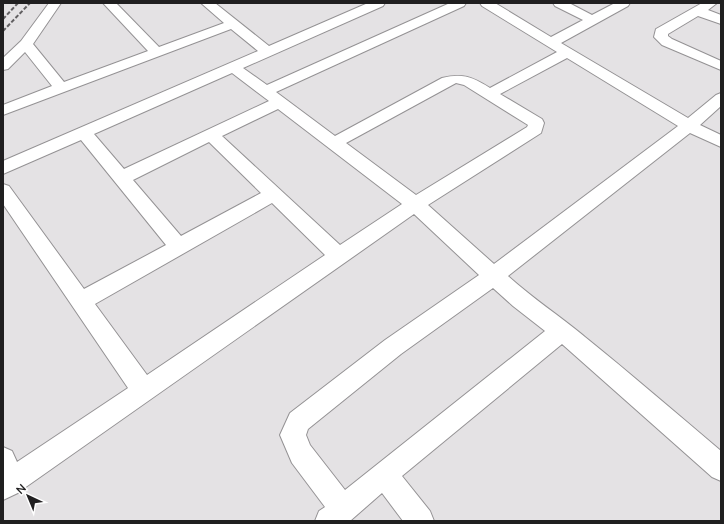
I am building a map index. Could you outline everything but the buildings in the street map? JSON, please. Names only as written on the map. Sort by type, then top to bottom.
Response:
[{"type":"street","points":[[3,66],[26,44],[55,3]]},
{"type":"street","points":[[109,3],[157,53]]},
{"type":"street","points":[[206,3],[268,52]]},
{"type":"street","points":[[3,168],[379,3]]},
{"type":"street","points":[[122,178],[211,135],[273,97],[460,3]]},
{"type":"street","points":[[486,3],[689,126],[721,142]]},
{"type":"street","points":[[559,3],[592,20]]},
{"type":"street","points":[[552,42],[624,3]]},
{"type":"street","points":[[711,3],[661,32],[661,37],[667,42],[721,66]]},
{"type":"street","points":[[698,11],[721,20]]},
{"type":"street","points":[[3,110],[233,24]]},
{"type":"street","points":[[26,44],[61,88]]},
{"type":"street","points":[[490,94],[568,52]]},
{"type":"street","points":[[233,67],[414,204],[520,300],[562,331],[721,468]]},
{"type":"street","points":[[6,476],[144,391],[414,204],[535,130],[536,123],[490,94],[468,82],[456,79],[447,81],[334,143]]},
{"type":"street","points":[[562,331],[384,474],[336,515],[301,454],[293,435],[299,422],[393,347],[494,276],[689,126],[721,98]]},
{"type":"street","points":[[83,132],[179,247]]},
{"type":"street","points":[[211,135],[340,256]]},
{"type":"street","points":[[3,190],[144,391]]},
{"type":"street","points":[[81,301],[274,194]]},
{"type":"street","points":[[384,474],[420,521]]},
{"type":"railway","points":[[3,19],[18,3]]},
{"type":"railway","points":[[3,31],[30,3]]}]
